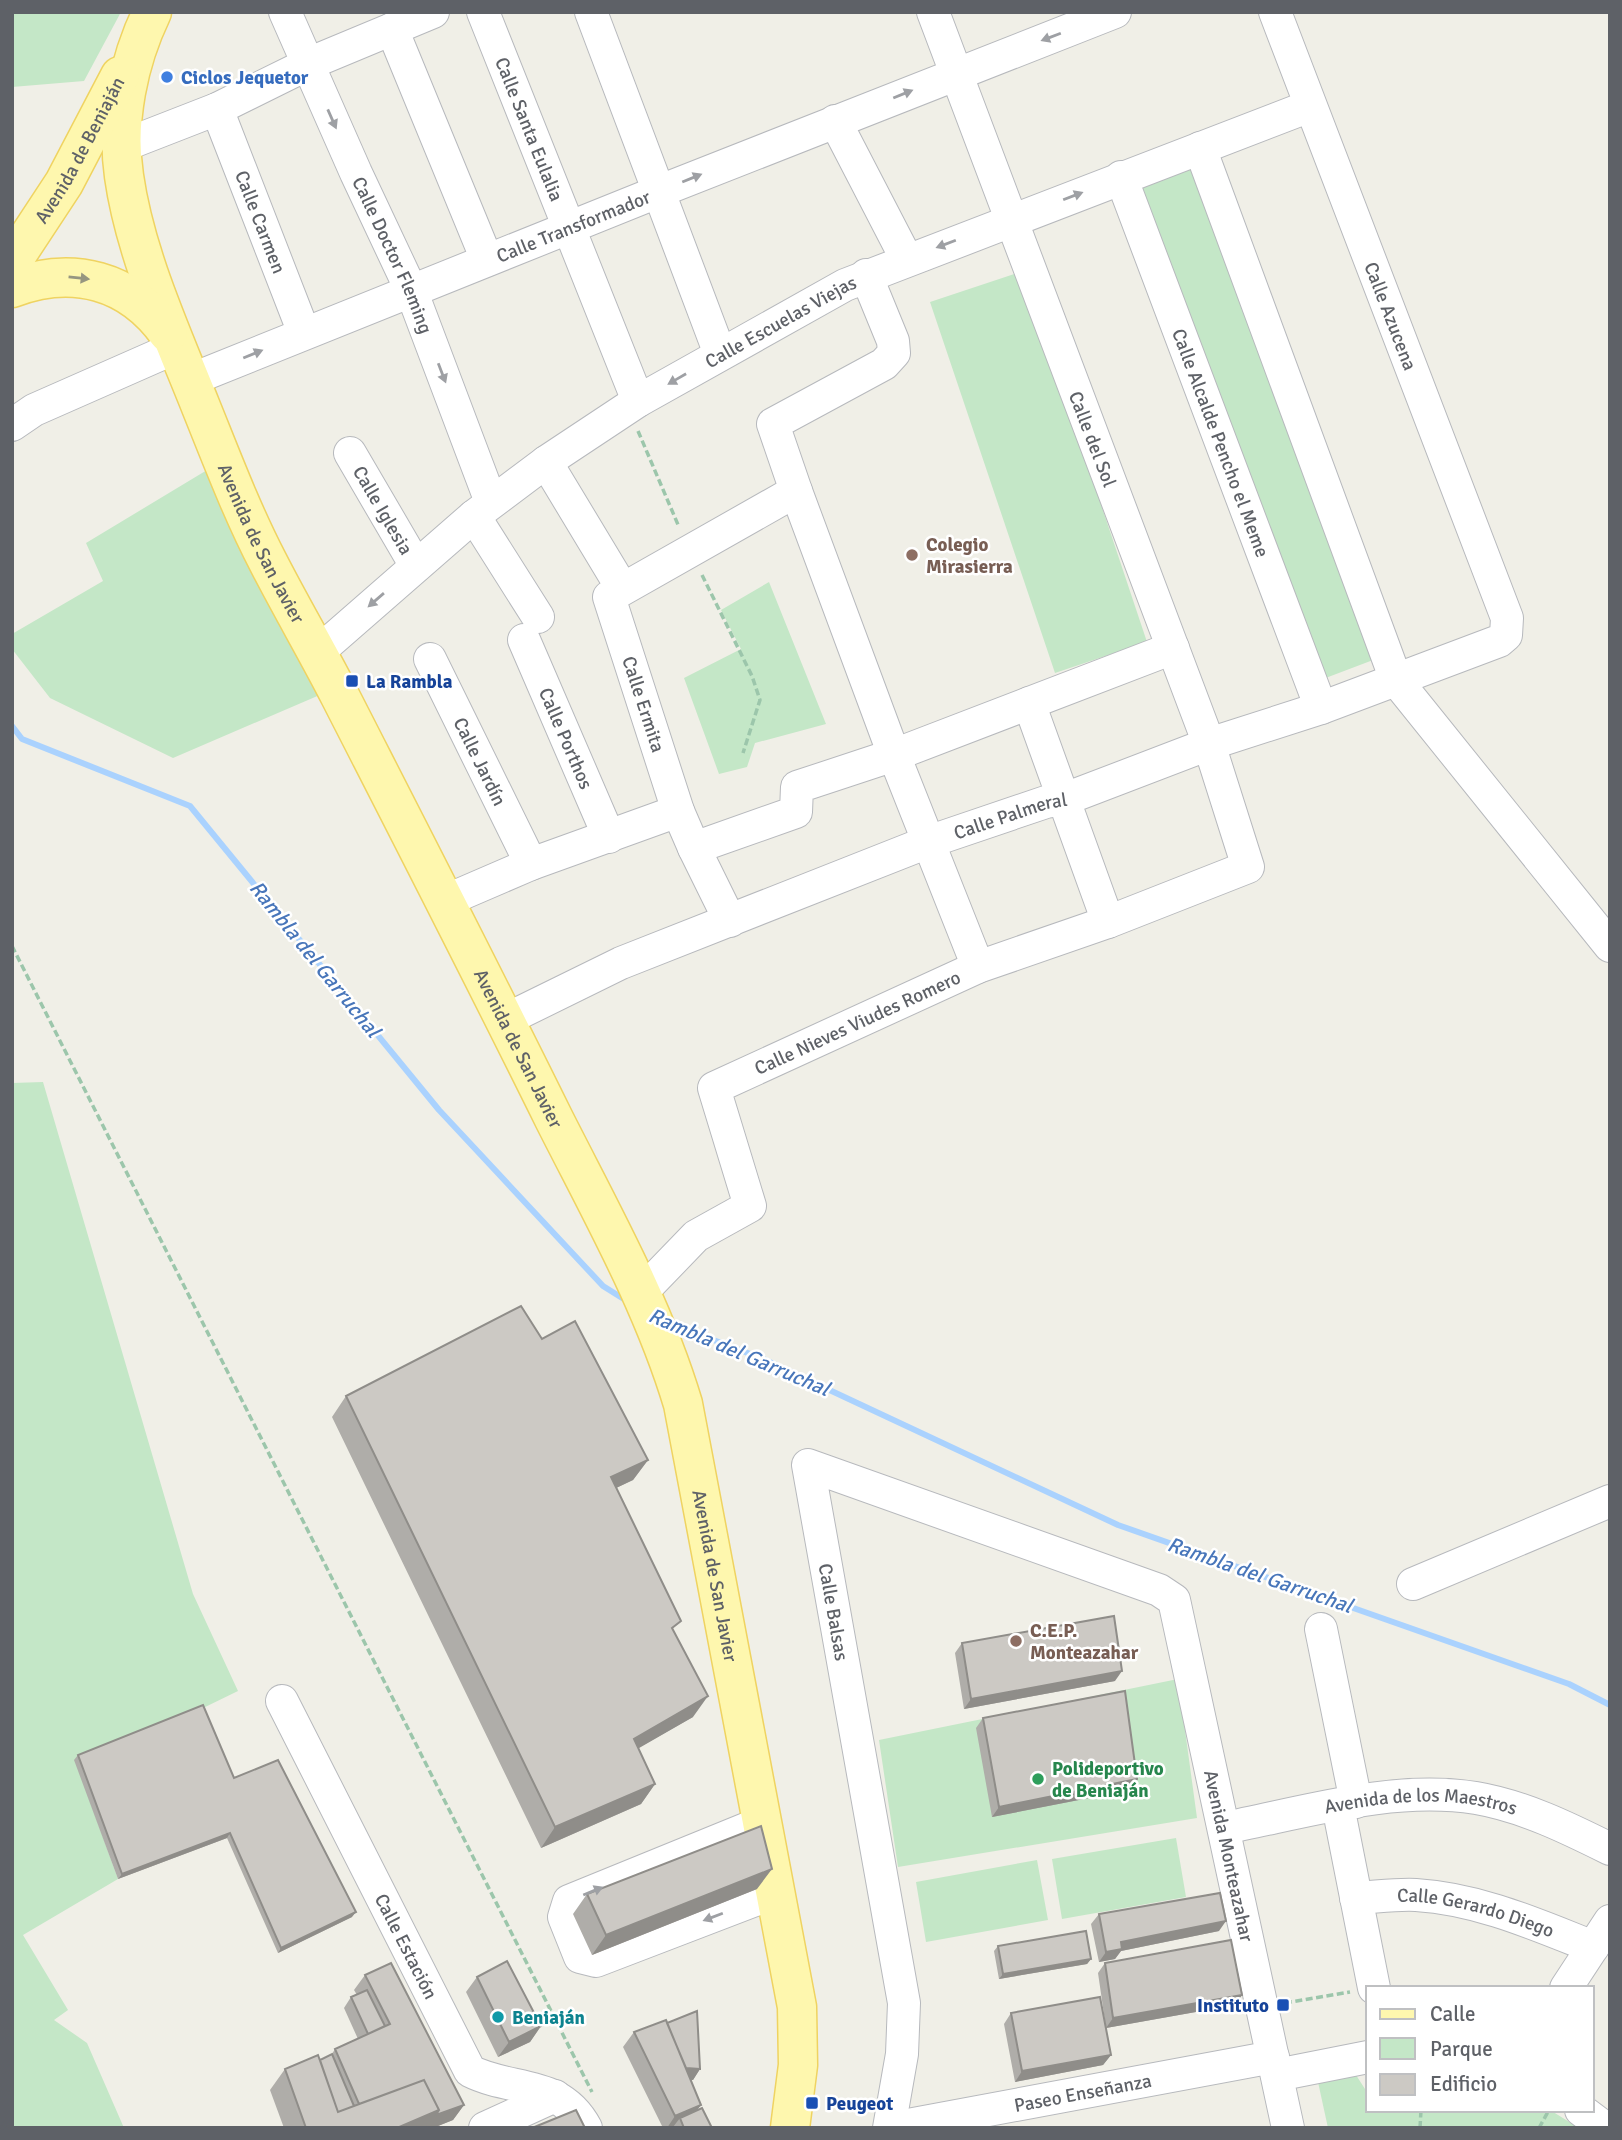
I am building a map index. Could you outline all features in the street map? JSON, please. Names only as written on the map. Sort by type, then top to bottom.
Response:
[{"type":"main road","name":"Avenida de Beniaján","points":[[12,262],[64,183],[108,137],[146,24]]},
{"type":"main road","name":"Avenida de San Javier","points":[[108,137],[124,174],[133,218],[184,363],[243,511],[505,1020],[641,1293],[671,1364],[692,1440],[797,2007],[798,2066],[790,2128]]},
{"type":"main road","points":[[12,288],[44,279],[69,277],[95,280],[119,290],[141,304],[161,324],[184,363]]},
{"type":"street","name":"Calle Doctor Fleming","points":[[285,12],[411,290],[483,509],[531,629]]},
{"type":"street","points":[[108,137],[217,109],[308,64],[433,12]]},
{"type":"street","name":"Calle Santa Eulalia","points":[[484,12],[570,227],[633,404]]},
{"type":"street","points":[[591,12],[720,355]]},
{"type":"street","name":"Calle del Sol","points":[[933,12],[1209,744],[1248,867]]},
{"type":"street","name":"Calle Transformador","points":[[12,425],[34,410],[184,363],[304,333],[955,73],[1115,12]]},
{"type":"street","name":"Calle Azucena","points":[[1275,12],[1507,618]]},
{"type":"street","points":[[392,29],[487,260]]},
{"type":"street","name":"Calle Escuelas Viejas","points":[[317,653],[483,509],[546,462],[633,404],[720,355],[866,275],[1310,106]]},
{"type":"street","name":"Calle Carmen","points":[[217,109],[304,333]]},
{"type":"street","points":[[835,121],[907,260]]},
{"type":"street","points":[[1200,148],[1396,680],[1610,946]]},
{"type":"street","name":"Calle Alcalde Pencho el Meme","points":[[1121,177],[1321,708]]},
{"type":"street","points":[[866,275],[893,341],[894,353],[884,364],[773,424],[894,755],[978,967]]},
{"type":"street","name":"Calle Iglesia","points":[[351,453],[416,566]]},
{"type":"street","name":"Calle Ermita","points":[[546,462],[616,593],[678,811],[730,921]]},
{"type":"street","points":[[616,593],[796,491]]},
{"type":"street","name":"Calle Palmeral","points":[[505,1020],[621,963],[928,842],[1046,802],[1065,799],[1209,744],[1321,708],[1499,641],[1506,635],[1507,618]]},
{"type":"street","name":"Calle Porthos","points":[[531,629],[609,837]]},
{"type":"street","points":[[694,848],[796,812],[797,787],[894,755],[1173,648]]},
{"type":"street","name":"Calle Jardín","points":[[430,659],[531,864]]},
{"type":"street","points":[[1029,703],[1108,922]]},
{"type":"street","points":[[444,901],[531,864],[678,811]]},
{"type":"street","name":"Calle Nieves Viudes Romero","points":[[641,1293],[696,1236],[750,1206],[714,1088],[978,967],[1108,922],[1248,867]]},
{"type":"street","name":"Calle Balsas","points":[[891,2128],[902,2054],[904,2003],[808,1465],[1159,1590]]},
{"type":"street","points":[[1413,1584],[1610,1501]]},
{"type":"street","name":"Avenida Monteazahar","points":[[1159,1590],[1174,1600],[1177,1610],[1288,2128]]},
{"type":"street","points":[[1321,1629],[1347,1804],[1364,1990]]},
{"type":"street","name":"Calle Estación","points":[[282,1701],[470,2071],[485,2078],[530,2087],[555,2096],[578,2112],[592,2115]]},
{"type":"street","name":"Avenida de los Maestros","points":[[1224,1828],[1347,1804],[1414,1795],[1478,1798],[1549,1821],[1610,1849]]},
{"type":"street","points":[[763,1822],[569,1901],[564,1917],[580,1957],[596,1961],[776,1892]]},
{"type":"street","name":"Calle Gerardo Diego","points":[[1356,1898],[1414,1895],[1461,1901],[1521,1918],[1593,1947]]},
{"type":"street","points":[[1567,1986],[1610,1921]]},
{"type":"street","name":"Paseo Enseñanza","points":[[891,2128],[1275,2066],[1366,2057]]},
{"type":"street","points":[[485,2128],[555,2096]]},
{"type":"path","points":[[633,404],[690,551],[752,676],[760,700],[743,753]]},
{"type":"path","points":[[12,946],[592,2115]]},
{"type":"path","points":[[1262,2007],[1364,1990]]},
{"type":"path","points":[[1538,2128],[1548,2112]]},
{"type":"green space","points":[[12,12],[121,12],[84,81],[12,87]]},
{"type":"green space","points":[[1195,154],[1381,657],[1323,679],[1138,176]]},
{"type":"green space","points":[[1023,271],[1147,642],[1055,673],[930,302]]},
{"type":"green space","points":[[222,461],[336,688],[173,758],[50,698],[12,649],[12,634],[103,581],[86,543]]},
{"type":"green space","points":[[769,582],[826,724],[755,743],[747,767],[719,774],[684,678],[741,649],[721,610]]},
{"type":"green space","points":[[43,1082],[193,1594],[238,1691],[199,1710],[75,1760],[118,1879],[23,1935],[68,2010],[54,2020],[87,2043],[124,2128],[12,2128],[12,1083]]},
{"type":"green space","name":"Polideportivo de Beniaján","points":[[1178,1679],[1197,1818],[898,1867],[879,1740]]},
{"type":"green space","points":[[1176,1838],[1186,1897],[1062,1919],[1052,1859]]},
{"type":"green space","points":[[1037,1860],[1048,1920],[926,1942],[916,1882]]},
{"type":"green space","points":[[1356,2075],[1366,2089],[1366,2112],[1553,2112],[1579,2128],[1328,2128],[1318,2082]]},
{"type":"building","points":[[521,1306],[542,1339],[575,1321],[648,1460],[611,1477],[681,1621],[672,1628],[708,1696],[634,1739],[655,1784],[555,1827],[346,1396]]},
{"type":"building","points":[[1114,1616],[1122,1671],[971,1699],[962,1643]]},
{"type":"building","points":[[1125,1691],[1137,1779],[999,1807],[983,1718]]},
{"type":"building","points":[[203,1705],[234,1778],[278,1760],[356,1912],[281,1948],[230,1833],[122,1874],[78,1755]]},
{"type":"building","points":[[761,1826],[772,1869],[606,1935],[587,1894]]},
{"type":"building","points":[[1220,1893],[1226,1921],[1121,1942],[1122,1949],[1106,1952],[1099,1914]]},
{"type":"building","points":[[1086,1931],[1091,1959],[1003,1974],[998,1946]]},
{"type":"building","points":[[1231,1940],[1242,1995],[1113,2018],[1105,1963]]},
{"type":"building","points":[[507,1961],[541,2026],[509,2042],[477,1977]]},
{"type":"building","points":[[391,1963],[464,2105],[436,2115],[439,2110],[424,2080],[359,2104],[335,2049],[390,2024],[365,1975]]},
{"type":"building","points":[[367,1990],[385,2026],[368,2034],[351,1997]]},
{"type":"building","points":[[1100,1997],[1111,2055],[1022,2071],[1011,2013]]},
{"type":"building","points":[[697,2011],[700,2069],[686,2068],[667,2023]]},
{"type":"building","points":[[666,2020],[701,2105],[675,2116],[634,2032]]},
{"type":"building","points":[[332,2054],[354,2106],[338,2112],[320,2060]]},
{"type":"building","points":[[318,2055],[338,2112],[424,2080],[439,2110],[397,2128],[306,2128],[285,2069]]},
{"type":"building","points":[[702,2108],[712,2128],[684,2128],[680,2118]]},
{"type":"building","points":[[576,2110],[585,2128],[532,2128]]},
{"type":"waterway","name":"Rambla del Garruchal","points":[[12,726],[22,739],[190,806],[439,1110],[603,1286],[627,1301]]},
{"type":"waterway","name":"Rambla del Garruchal","points":[[671,1324],[761,1358],[1118,1525],[1569,1684],[1610,1705]]},
{"type":"place","name":"Ciclos Jequetor","points":[[167,77]]},
{"type":"place","name":"Colegio Mirasierra","points":[[912,555]]},
{"type":"place","name":"La Rambla","points":[[352,681]]},
{"type":"place","name":"C.E.P. Monteazahar","points":[[1016,1641]]},
{"type":"place","name":"Polideportivo de Beniaján","points":[[1038,1779]]},
{"type":"place","name":"Instituto","points":[[1283,2005]]},
{"type":"place","name":"Beniaján","points":[[498,2017]]},
{"type":"place","name":"Peugeot","points":[[812,2103]]}]
